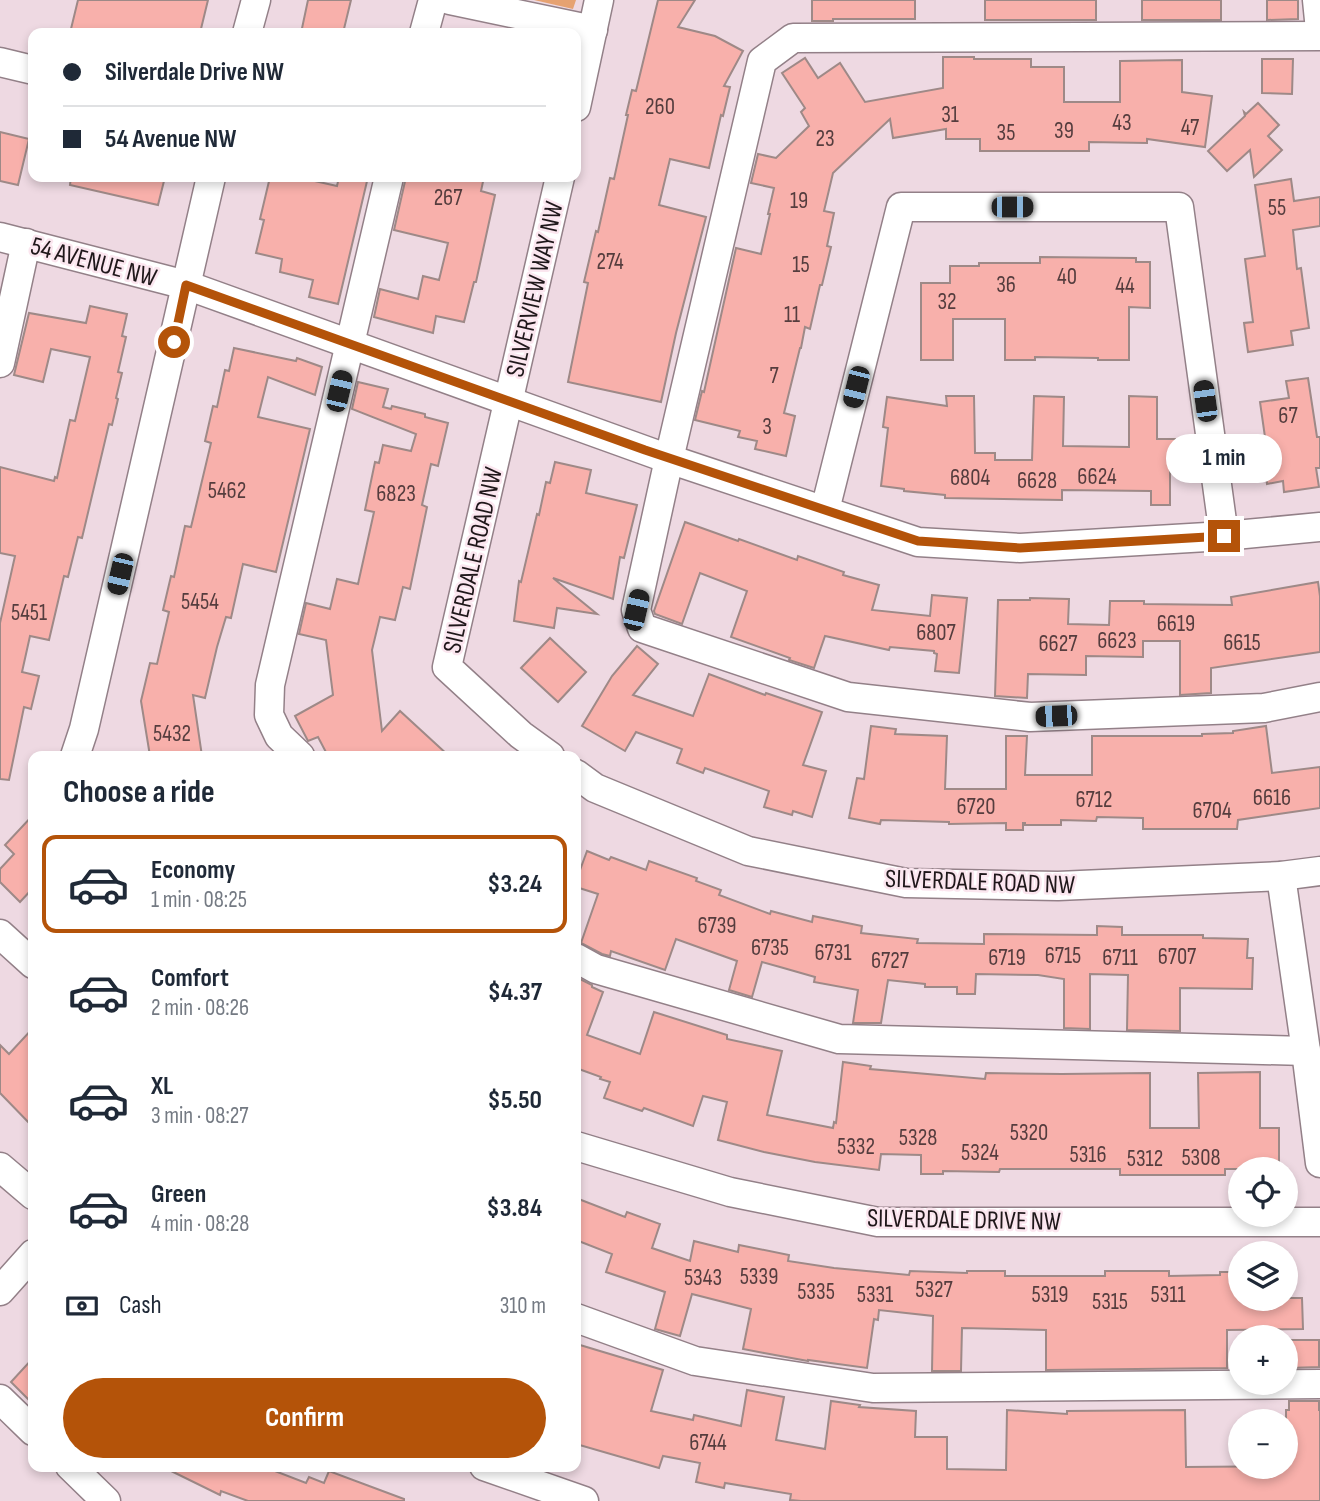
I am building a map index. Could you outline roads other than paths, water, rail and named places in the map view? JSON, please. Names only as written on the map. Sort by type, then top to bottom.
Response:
[{"type":"street","points":[[248,28],[256,0]]},
{"type":"street","points":[[425,28],[432,0]]},
{"type":"street","points":[[450,0],[593,30]]},
{"type":"street","points":[[581,84],[599,0]]},
{"type":"street","points":[[1317,0],[1320,30]]},
{"type":"street","points":[[1320,36],[793,38],[762,61],[636,610],[642,628],[848,697],[1030,717],[1265,708],[1320,697]]},
{"type":"street","points":[[0,62],[28,69]]},
{"type":"street","points":[[77,751],[84,729],[210,182]]},
{"type":"street","points":[[295,751],[279,736],[269,715],[270,685],[389,182]]},
{"type":"street","name":"SILVERVIEW WAY NW","points":[[509,402],[559,182]]},
{"type":"street","points":[[825,510],[901,207],[1179,207],[1224,536]]},
{"type":"street","points":[[0,363],[13,240]]},
{"type":"street","name":"54 AVENUE NW","points":[[13,240],[186,285],[669,459],[918,541],[1020,548],[1224,536],[1320,527]]},
{"type":"street","name":"SILVERDALE ROAD NW","points":[[509,402],[447,667],[520,735],[543,751]]},
{"type":"street","name":"SILVERDALE ROAD NW","points":[[581,778],[594,788],[748,850],[906,883],[1058,886],[1281,876],[1320,870]]},
{"type":"street","points":[[1281,876],[1320,1163]]},
{"type":"street","points":[[0,934],[28,959]]},
{"type":"street","points":[[581,960],[596,968],[839,1039],[1306,1051]]},
{"type":"street","name":"SILVERDALE DRIVE NW","points":[[581,1147],[730,1192],[878,1222],[1320,1222]]},
{"type":"street","points":[[0,1167],[28,1191]]},
{"type":"street","points":[[0,1292],[28,1260]]},
{"type":"street","points":[[581,1320],[695,1361],[873,1388],[1320,1384]]},
{"type":"street","points":[[0,1399],[28,1426]]},
{"type":"street","points":[[76,1472],[106,1501]]},
{"type":"street","points":[[501,1472],[583,1501]]}]
